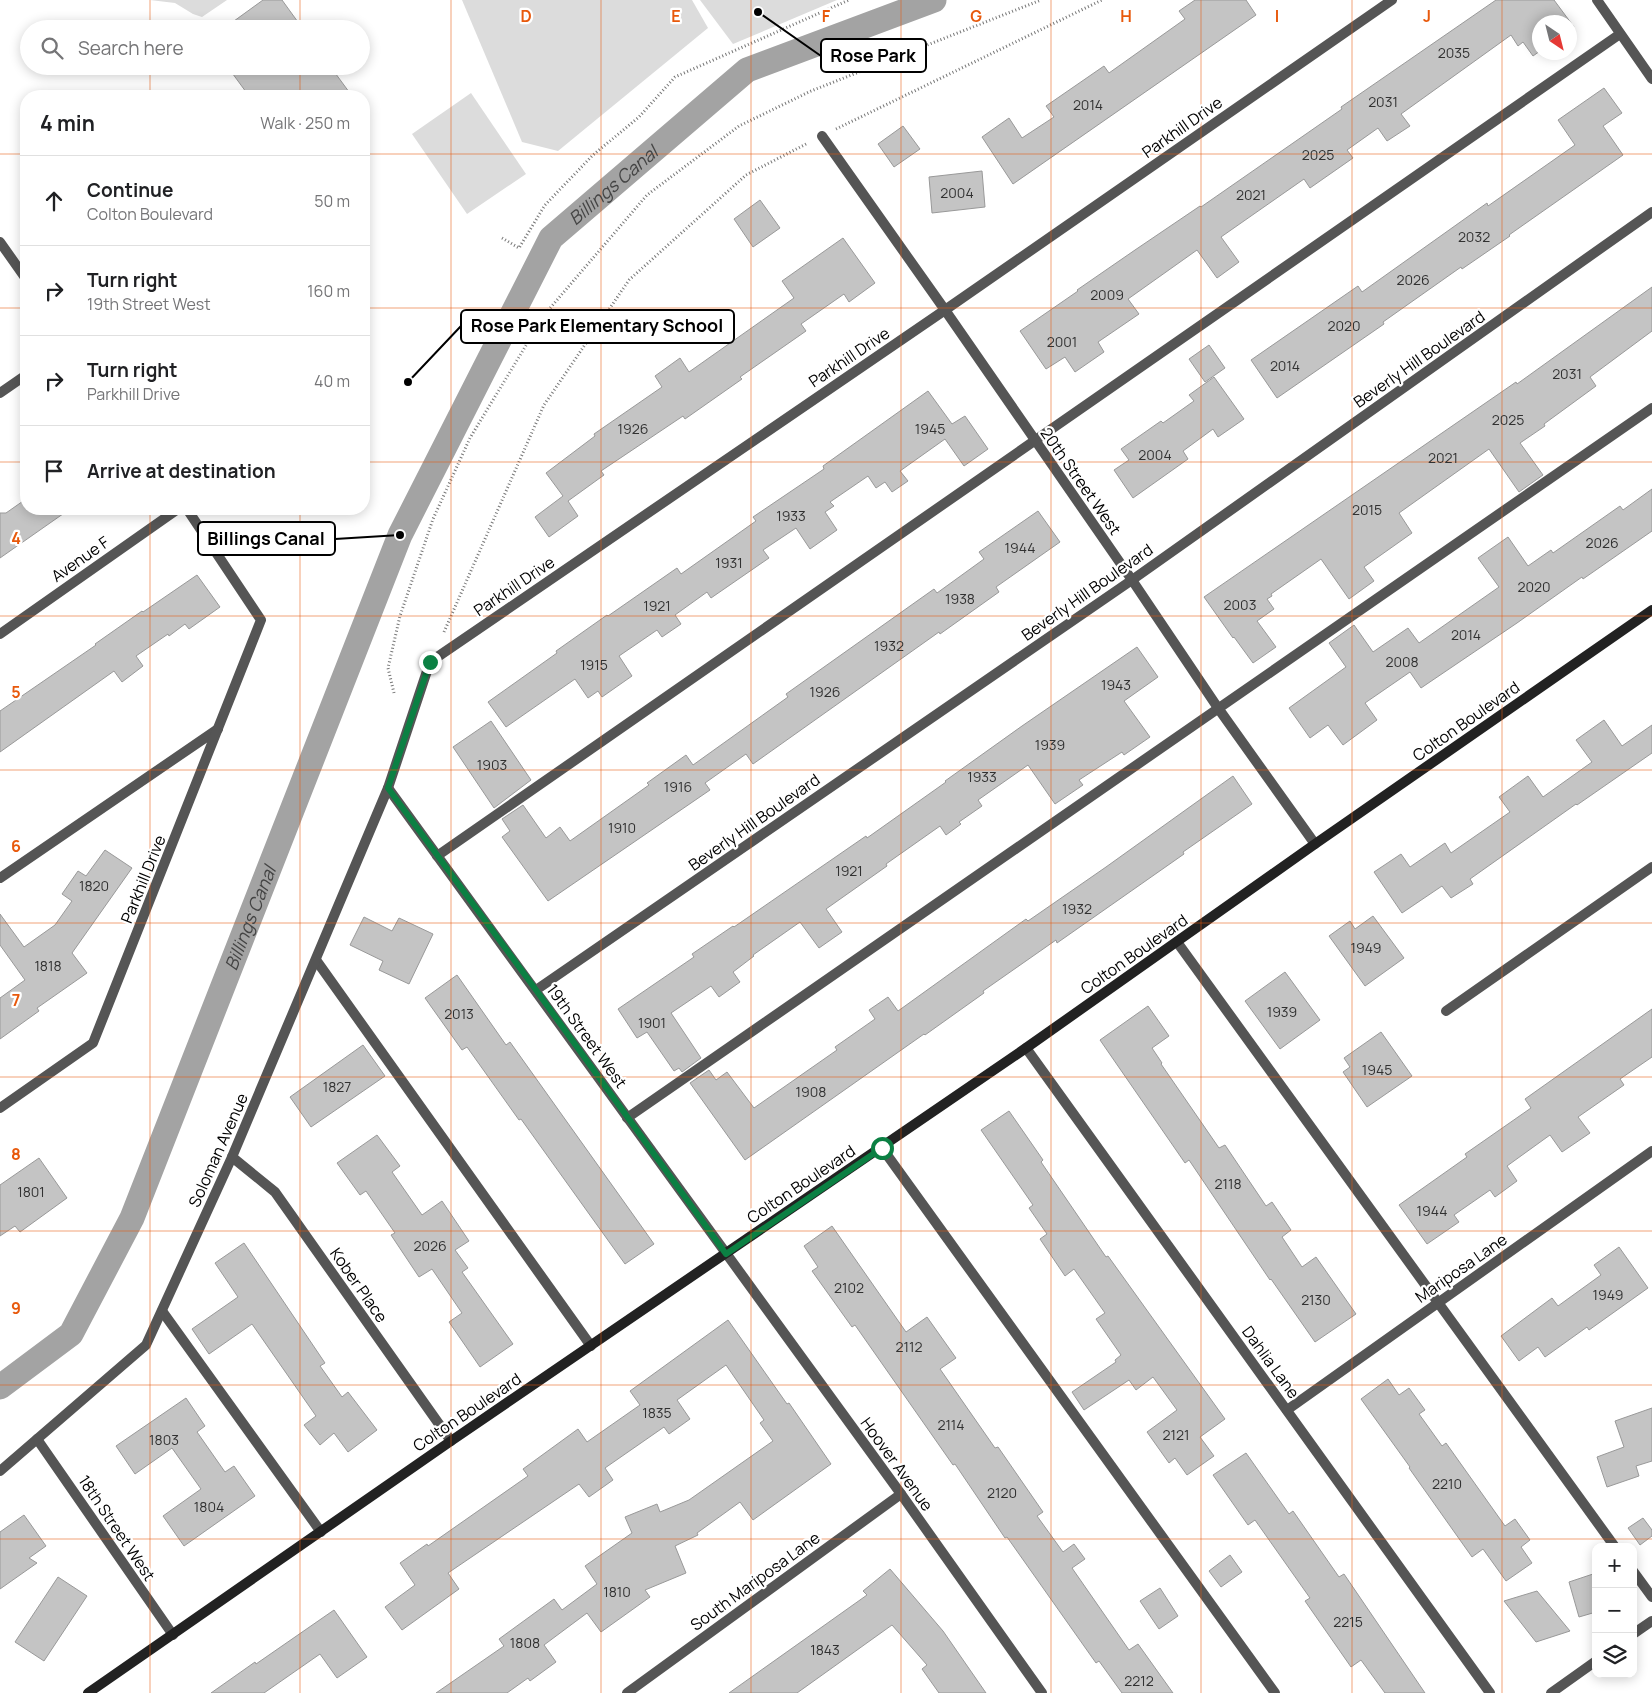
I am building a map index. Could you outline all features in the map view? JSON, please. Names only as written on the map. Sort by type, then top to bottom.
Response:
[{"type":"street","name":"Parkhill Drive","points":[[388,788],[430,662],[945,310],[1392,0]]},
{"type":"street","points":[[1596,0],[1652,80]]},
{"type":"street","points":[[437,856],[1620,34]]},
{"type":"street","name":"20th Street West","points":[[822,136],[1132,580],[1218,708],[1315,844]]},
{"type":"street","name":"Beverly Hill Boulevard","points":[[536,990],[1132,580],[1652,212]]},
{"type":"street","points":[[0,242],[20,270]]},
{"type":"street","points":[[0,393],[20,379]]},
{"type":"street","points":[[628,1118],[1652,408]]},
{"type":"street","name":"Avenue F","points":[[0,634],[169,515]]},
{"type":"street","name":"Parkhill Drive","points":[[0,1108],[93,1043],[262,620],[191,515]]},
{"type":"street","name":"Colton Boulevard","points":[[88,1693],[451,1441],[882,1148],[1652,610]]},
{"type":"street","points":[[0,878],[218,729]]},
{"type":"street","name":"19th Street West","points":[[388,788],[726,1254]]},
{"type":"street","name":"Soloman Avenue","points":[[0,1471],[146,1346],[232,1157],[388,788]]},
{"type":"street","points":[[1446,1011],[1652,867]]},
{"type":"street","points":[[1177,942],[1613,1543]]},
{"type":"street","points":[[316,960],[591,1346]]},
{"type":"street","name":"Dahlia Lane","points":[[1026,1048],[1490,1693]]},
{"type":"street","points":[[882,1148],[1275,1693]]},
{"type":"street","name":"Mariposa Lane","points":[[1287,1410],[1652,1151]]},
{"type":"street","name":"Kober Place","points":[[232,1157],[275,1192],[451,1441]]},
{"type":"street","name":"Hoover Avenue","points":[[726,1254],[901,1494],[1042,1693]]},
{"type":"street","points":[[162,1312],[321,1532]]},
{"type":"street","name":"18th Street West","points":[[38,1439],[172,1635]]},
{"type":"street","name":"South Mariposa Lane","points":[[627,1693],[901,1494]]},
{"type":"street","points":[[1637,1576],[1652,1597]]},
{"type":"street","points":[[1634,1633],[1652,1621]]},
{"type":"street","points":[[1551,1693],[1592,1664]]},
{"type":"path","points":[[502,238],[520,248],[545,205],[594,155],[639,117],[675,77],[849,0]]},
{"type":"path","points":[[394,693],[388,668],[400,616],[433,519],[470,438],[545,314],[647,195],[738,126],[811,91],[1041,0]]},
{"type":"path","points":[[442,635],[544,405],[629,280],[746,175],[1102,0]]},
{"type":"shaded area","points":[[150,0],[227,0],[202,17],[175,3]]},
{"type":"shaded area","points":[[462,0],[692,0],[708,28],[558,151],[522,142]]},
{"type":"shaded area","points":[[700,0],[837,0],[733,44]]},
{"type":"shaded area","points":[[471,93],[526,174],[467,214],[412,134]]},
{"type":"building","points":[[263,0],[282,0],[296,20],[235,20]]},
{"type":"building","points":[[1195,0],[1246,0],[1256,15],[1013,184],[982,137],[1009,118],[1022,138],[1054,117],[1046,106],[1104,66],[1109,73],[1185,19],[1179,11]]},
{"type":"building","points":[[1496,0],[1554,0],[1565,15],[1532,15],[1532,55],[1523,42],[1518,46],[1511,35],[1401,114],[1410,126],[1387,141],[1378,128],[1347,150],[1353,158],[1310,188],[1304,179],[1221,237],[1239,262],[1217,278],[1197,250],[1128,299],[1139,314],[1098,342],[1104,352],[1075,372],[1065,357],[1046,369],[1020,331],[1342,109],[1341,107]]},
{"type":"building","points":[[234,75],[337,75],[348,90],[245,90]]},
{"type":"building","points":[[1604,88],[1622,113],[1603,126],[1623,155],[1277,398],[1251,360],[1358,286],[1362,292],[1487,203],[1488,206],[1575,145],[1558,120]]},
{"type":"building","points":[[903,126],[920,149],[894,167],[878,144]]},
{"type":"building","points":[[982,171],[985,207],[932,213],[929,177]]},
{"type":"building","points":[[760,200],[780,228],[753,247],[734,219]]},
{"type":"building","points":[[843,238],[875,283],[849,302],[844,294],[801,324],[806,331],[740,377],[742,379],[685,419],[683,416],[601,471],[604,475],[568,501],[578,516],[549,537],[535,517],[563,496],[546,473],[595,436],[594,434],[662,387],[655,376],[680,358],[689,372],[794,298],[782,281]]},
{"type":"building","points":[[1652,287],[1652,331],[1590,377],[1596,386],[1520,443],[1543,475],[1519,492],[1489,449],[1399,513],[1412,533],[1364,567],[1374,581],[1349,599],[1321,559],[1271,594],[1272,596],[1267,599],[1274,609],[1257,621],[1276,647],[1253,663],[1204,597],[1516,382],[1517,384]]},
{"type":"building","points":[[1209,345],[1225,368],[1205,382],[1189,359]]},
{"type":"building","points":[[1214,377],[1244,419],[1218,437],[1213,429],[1183,451],[1188,459],[1133,498],[1114,470],[1129,460],[1121,449],[1194,401],[1189,395]]},
{"type":"building","points":[[928,391],[952,424],[965,416],[988,449],[964,466],[945,439],[900,471],[908,481],[892,492],[885,482],[876,488],[868,476],[830,502],[834,506],[825,512],[837,530],[810,549],[796,528],[763,550],[769,558],[711,598],[707,592],[675,615],[681,624],[662,637],[657,630],[619,656],[632,676],[602,697],[598,691],[588,698],[575,679],[506,727],[488,702],[607,615],[677,568],[681,574],[756,521],[753,517],[824,469],[823,466]]},
{"type":"building","points":[[1652,489],[1652,531],[1421,688],[1410,672],[1365,703],[1377,720],[1343,745],[1328,725],[1310,738],[1289,708],[1346,667],[1329,643],[1354,625],[1373,652],[1408,628],[1419,643],[1499,587],[1478,558],[1508,537],[1528,566],[1551,550],[1553,553],[1620,506],[1623,510]]},
{"type":"building","points":[[20,503],[20,515],[61,515],[0,558],[0,513],[6,513]]},
{"type":"building","points":[[1038,511],[1060,542],[996,587],[999,592],[940,634],[939,632],[753,764],[746,754],[705,783],[710,790],[548,901],[502,837],[510,831],[502,819],[523,805],[546,838],[560,827],[570,841],[649,785],[647,783],[686,755],[693,765],[788,697],[786,694],[934,589],[937,593],[984,559],[979,552]]},
{"type":"building","points":[[197,575],[220,607],[189,629],[185,624],[136,656],[143,666],[122,682],[114,671],[0,752],[0,711],[142,611]]},
{"type":"building","points":[[1137,647],[1158,677],[1124,701],[1150,737],[1124,755],[1122,752],[1079,780],[1083,785],[1055,804],[1028,765],[978,800],[982,806],[959,822],[961,824],[946,835],[940,826],[826,909],[842,932],[819,948],[800,922],[753,955],[733,972],[740,982],[719,997],[711,986],[671,1013],[701,1058],[682,1072],[679,1068],[674,1071],[647,1032],[637,1038],[618,1009],[694,957],[692,954],[866,836],[867,838],[1022,726]]},
{"type":"building","points":[[1604,720],[1622,746],[1652,725],[1652,753],[1470,879],[1473,884],[1451,898],[1442,886],[1402,913],[1374,872],[1401,854],[1410,867],[1445,843],[1451,853],[1510,812],[1499,797],[1528,776],[1543,797],[1592,762],[1576,740]]},
{"type":"building","points":[[491,721],[531,780],[494,808],[453,747]]},
{"type":"building","points":[[1233,776],[1252,804],[1183,852],[1184,854],[1057,943],[1056,940],[983,991],[984,993],[925,1035],[745,1160],[690,1083],[709,1070],[716,1080],[727,1072],[754,1108],[837,1050],[835,1047],[875,1019],[869,1010],[888,997],[898,1011],[1026,919],[1028,921]]},
{"type":"building","points":[[105,850],[132,868],[72,953],[87,973],[37,1008],[39,1011],[0,1039],[0,998],[25,980],[0,945],[0,914],[24,947],[55,925],[72,901],[62,894],[78,871],[86,876]]},
{"type":"building","points":[[1373,916],[1404,958],[1365,986],[1329,936],[1350,921],[1355,929]]},
{"type":"building","points":[[364,917],[392,931],[399,918],[433,934],[409,984],[379,970],[383,961],[350,945]]},
{"type":"building","points":[[1285,972],[1320,1020],[1280,1049],[1245,1001]]},
{"type":"building","points":[[457,975],[506,1045],[510,1042],[654,1244],[625,1264],[467,1047],[462,1050],[425,998]]},
{"type":"building","points":[[1148,1006],[1169,1036],[1152,1048],[1161,1064],[1219,1148],[1225,1145],[1266,1206],[1272,1202],[1291,1230],[1282,1237],[1302,1267],[1316,1257],[1356,1314],[1315,1342],[1270,1280],[1189,1160],[1185,1163],[1100,1040]]},
{"type":"building","points":[[1652,1009],[1652,1057],[1620,1079],[1624,1085],[1578,1117],[1590,1133],[1562,1152],[1550,1135],[1507,1166],[1517,1181],[1495,1197],[1490,1190],[1454,1215],[1459,1222],[1427,1244],[1399,1205],[1467,1157],[1465,1154],[1531,1108],[1525,1099]]},
{"type":"building","points":[[1381,1032],[1412,1076],[1367,1107],[1343,1072],[1350,1067],[1344,1058]]},
{"type":"building","points":[[363,1045],[385,1076],[311,1127],[290,1097]]},
{"type":"building","points":[[1009,1111],[1043,1160],[1041,1162],[1106,1257],[1108,1256],[1225,1419],[1200,1437],[1214,1456],[1187,1475],[1175,1458],[1169,1463],[1147,1432],[1177,1410],[1153,1377],[1136,1390],[1129,1380],[1084,1410],[1072,1392],[1116,1362],[1115,1360],[1121,1355],[1096,1319],[1105,1313],[1074,1269],[1065,1276],[1040,1239],[1047,1234],[1029,1208],[1033,1205],[981,1130]]},
{"type":"building","points":[[377,1135],[400,1166],[392,1172],[422,1215],[442,1201],[469,1241],[455,1250],[468,1268],[462,1272],[513,1344],[480,1367],[449,1322],[462,1313],[432,1269],[419,1277],[391,1235],[395,1233],[366,1191],[360,1195],[337,1163]]},
{"type":"building","points":[[39,1158],[67,1198],[20,1232],[15,1226],[0,1236],[0,1185]]},
{"type":"building","points":[[832,1226],[906,1332],[927,1317],[956,1358],[940,1369],[995,1448],[998,1447],[1043,1512],[1037,1516],[1063,1552],[1074,1544],[1085,1559],[1072,1568],[1129,1650],[1138,1644],[1173,1693],[1122,1693],[1099,1661],[1096,1663],[1007,1537],[1005,1538],[955,1464],[953,1465],[855,1325],[852,1327],[812,1271],[818,1267],[804,1246]]},
{"type":"building","points":[[244,1243],[325,1363],[320,1366],[342,1397],[348,1392],[377,1430],[348,1452],[334,1433],[320,1445],[304,1425],[316,1416],[252,1324],[209,1354],[192,1329],[238,1297],[215,1263]]},
{"type":"building","points":[[1619,1247],[1648,1288],[1589,1330],[1587,1327],[1545,1357],[1538,1347],[1519,1361],[1501,1336],[1552,1298],[1558,1306],[1601,1275],[1594,1265]]},
{"type":"building","points":[[728,1320],[831,1464],[753,1520],[740,1502],[697,1533],[698,1535],[675,1546],[686,1573],[645,1590],[650,1597],[601,1632],[587,1613],[544,1645],[556,1662],[530,1681],[528,1678],[507,1693],[436,1693],[504,1646],[499,1639],[554,1599],[562,1610],[597,1584],[585,1566],[632,1533],[625,1517],[657,1504],[660,1512],[689,1500],[773,1441],[760,1423],[764,1420],[726,1365],[677,1400],[690,1419],[669,1434],[664,1427],[605,1468],[613,1480],[589,1497],[579,1484],[448,1573],[459,1589],[402,1630],[385,1607],[415,1585],[400,1563],[427,1544],[428,1546],[528,1476],[523,1469],[578,1429],[587,1442],[640,1405],[630,1391]]},
{"type":"building","points":[[1388,1379],[1399,1395],[1409,1388],[1425,1410],[1419,1414],[1442,1446],[1446,1443],[1505,1526],[1515,1519],[1530,1540],[1521,1547],[1532,1563],[1506,1581],[1483,1549],[1472,1557],[1361,1399]]},
{"type":"building","points":[[186,1398],[205,1426],[197,1432],[225,1472],[234,1466],[255,1496],[184,1546],[163,1516],[201,1489],[172,1448],[135,1474],[116,1446]]},
{"type":"building","points":[[1652,1408],[1652,1461],[1636,1466],[1639,1476],[1607,1487],[1597,1457],[1624,1447],[1615,1421]]},
{"type":"building","points":[[1246,1453],[1289,1514],[1293,1511],[1339,1577],[1344,1574],[1425,1693],[1385,1693],[1361,1660],[1351,1667],[1305,1601],[1310,1598],[1255,1520],[1248,1525],[1213,1475]]},
{"type":"building","points":[[24,1515],[46,1546],[29,1558],[37,1563],[0,1589],[0,1532]]},
{"type":"building","points":[[1643,1518],[1652,1530],[1652,1536],[1640,1545],[1628,1528]]},
{"type":"building","points":[[1230,1555],[1242,1572],[1221,1587],[1209,1571]]},
{"type":"building","points":[[890,1569],[943,1631],[986,1693],[939,1693],[922,1669],[927,1665],[892,1625],[797,1693],[729,1693],[867,1595],[863,1591]]},
{"type":"building","points":[[1592,1574],[1592,1613],[1579,1617],[1569,1582]]},
{"type":"building","points":[[58,1577],[87,1596],[44,1661],[15,1642]]},
{"type":"building","points":[[1160,1588],[1178,1616],[1159,1629],[1140,1601]]},
{"type":"building","points":[[1537,1591],[1570,1631],[1536,1642],[1504,1601]]},
{"type":"building","points":[[334,1610],[367,1657],[337,1678],[320,1654],[264,1693],[211,1693],[255,1662],[256,1664]]},
{"type":"waterway","name":"Billings Canal","points":[[0,1387],[71,1334],[132,1218],[400,535],[551,238],[747,70],[934,0]]},
{"type":"place","name":"Rose Park","points":[[758,12]]},
{"type":"place","name":"Rose Park Elementary School","points":[[408,382]]},
{"type":"place","name":"Billings Canal","points":[[400,535]]},
{"type":"route","points":[[430,662],[388,788],[726,1254],[882,1148]]}]
